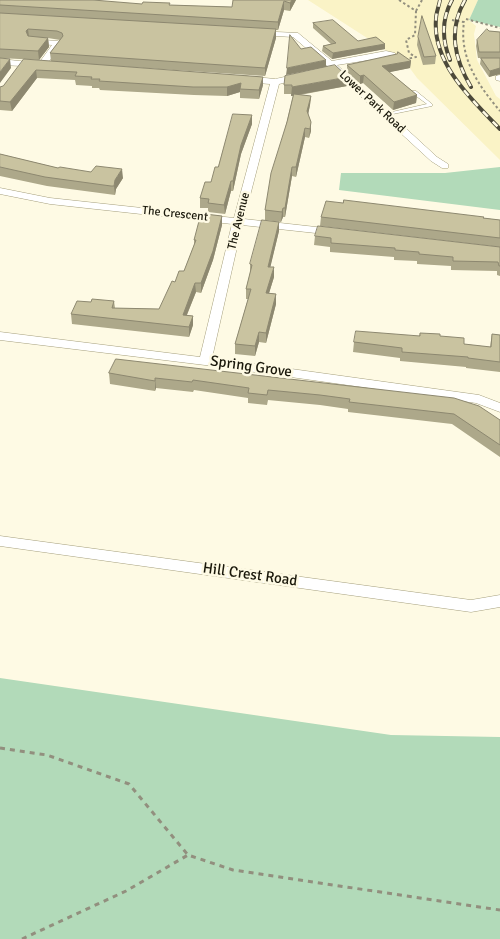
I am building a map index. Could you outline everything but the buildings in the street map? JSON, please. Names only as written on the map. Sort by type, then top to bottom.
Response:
[{"type":"street","name":"Lower Park Road","points":[[246,32],[295,35],[434,159],[445,166]]},
{"type":"street","points":[[32,41],[58,42],[42,65]]},
{"type":"street","points":[[331,68],[386,54],[392,55],[393,58]]},
{"type":"street","points":[[0,62],[18,67],[52,66]]},
{"type":"street","points":[[236,79],[275,82],[310,75]]},
{"type":"street","name":"The Avenue","points":[[205,360],[238,221],[275,82]]},
{"type":"street","name":"The Crescent","points":[[0,190],[50,202],[345,234]]},
{"type":"street","name":"Spring Grove","points":[[0,336],[205,360],[479,399],[500,408]]},
{"type":"street","name":"Hill Crest Road","points":[[0,540],[471,606],[500,601]]},
{"type":"lane","points":[[385,115],[430,106],[414,92]]},
{"type":"path","points":[[399,0],[416,11]]},
{"type":"path","points":[[393,58],[400,60],[416,57],[408,53],[406,40],[415,35],[416,11],[422,0]]},
{"type":"path","points":[[417,16],[422,16]]},
{"type":"path","points":[[466,19],[500,28]]},
{"type":"path","points":[[452,20],[464,22],[462,38],[466,59],[478,84],[500,111]]},
{"type":"path","points":[[0,748],[47,755],[129,784],[188,855],[233,870],[500,910]]},
{"type":"path","points":[[22,939],[126,891],[188,855]]},
{"type":"shaded area","points":[[308,0],[478,0],[469,20],[476,26],[474,34],[477,60],[496,96],[500,99],[500,160],[417,78],[409,67]]},
{"type":"green space","points":[[478,0],[500,0],[500,27],[469,20]]},
{"type":"green space","points":[[500,167],[500,210],[339,190],[341,173],[445,173]]},
{"type":"green space","points":[[0,678],[391,735],[500,737],[500,939],[0,939]]},
{"type":"railway","points":[[440,0],[436,17],[436,35],[440,51],[456,80],[500,129]]},
{"type":"railway","points":[[450,60],[445,45],[444,22],[452,0]]},
{"type":"railway","points":[[465,0],[456,22],[455,44],[460,65],[471,87]]}]
